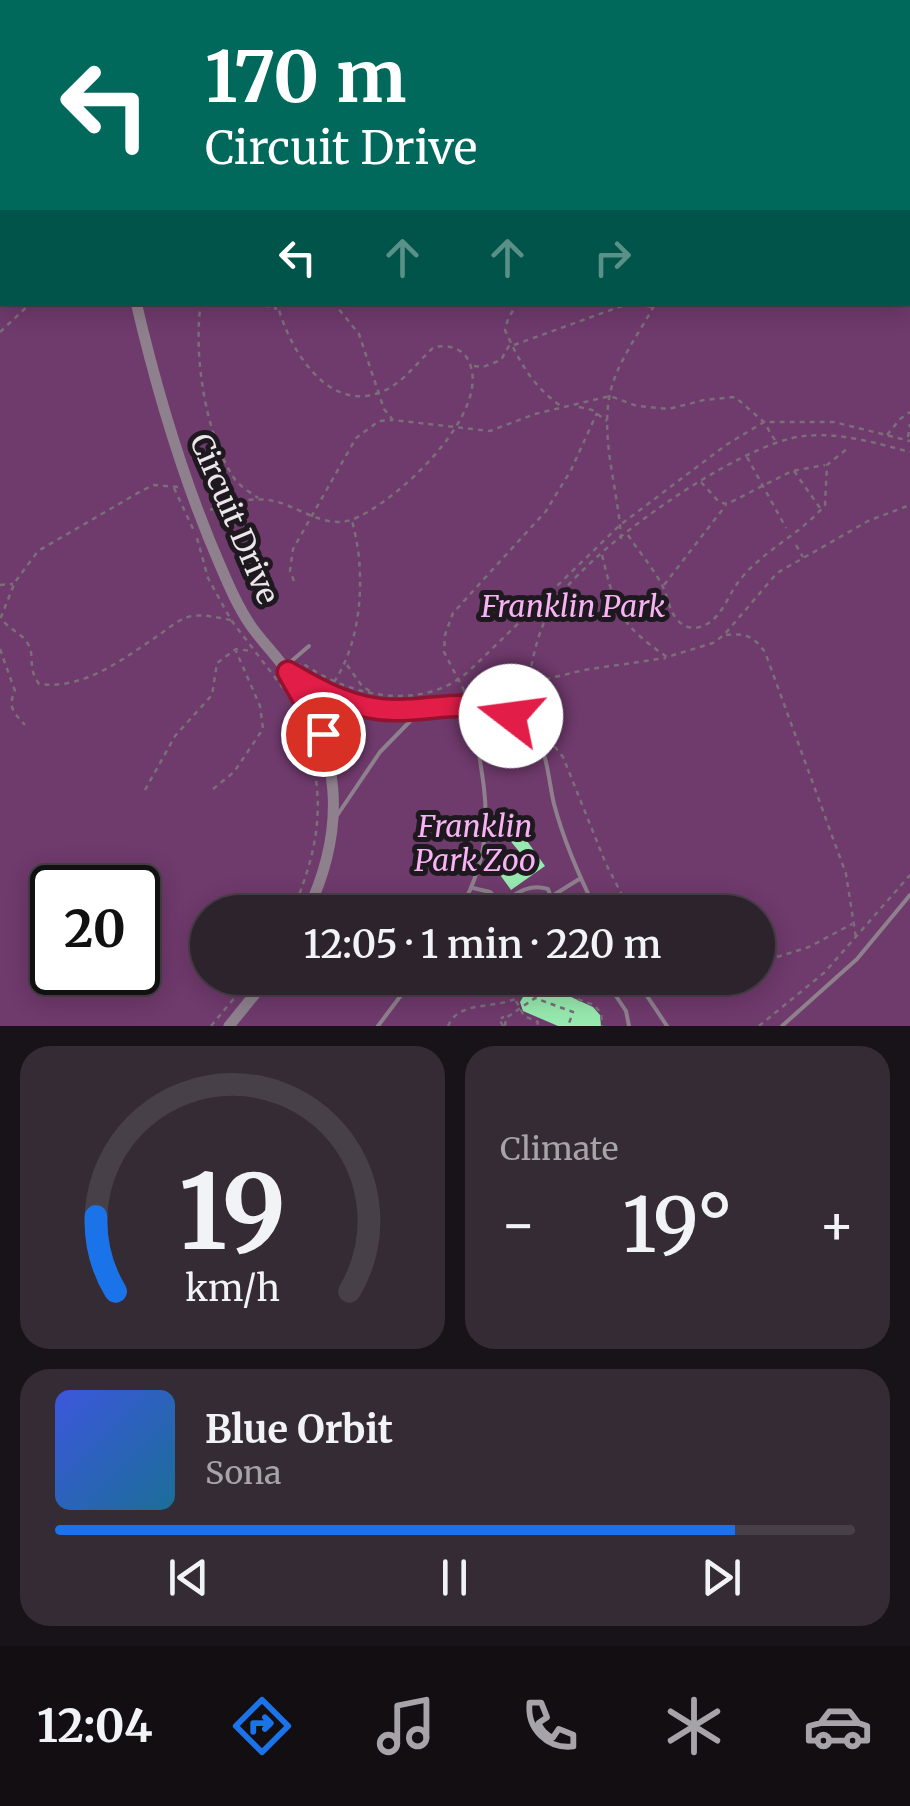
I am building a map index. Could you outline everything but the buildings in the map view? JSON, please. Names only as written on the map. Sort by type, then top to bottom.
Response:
[{"type":"main road","name":"Circuit Drive","points":[[137,305],[168,427],[238,605],[291,668],[323,734],[331,772],[333,822],[316,895]]},
{"type":"main road","points":[[229,1026],[254,995]]},
{"type":"lane","points":[[309,646],[291,668],[319,690],[367,708],[471,704],[496,709],[518,721],[539,744],[558,817],[589,895]]},
{"type":"lane","points":[[466,895],[482,852],[488,806],[471,704]]},
{"type":"lane","points":[[333,822],[380,752],[423,708]]},
{"type":"lane","points":[[554,895],[581,878]]},
{"type":"lane","points":[[514,895],[534,886],[548,889],[551,895]]},
{"type":"lane","points":[[470,887],[493,895]]},
{"type":"lane","points":[[782,1026],[856,960],[910,895]]},
{"type":"lane","points":[[378,1026],[401,995]]},
{"type":"lane","points":[[615,995],[626,1012],[629,1026]]},
{"type":"lane","points":[[647,995],[668,1026]]},
{"type":"path","points":[[0,332],[29,305]]},
{"type":"path","points":[[201,305],[198,321],[211,430],[235,481],[259,499]]},
{"type":"path","points":[[265,305],[278,309]]},
{"type":"path","points":[[200,514],[231,503],[259,499],[314,517],[351,520],[396,495],[441,449],[472,389],[471,366],[464,353],[451,346],[434,347],[405,377],[379,393],[338,393],[321,382],[295,347],[277,305]]},
{"type":"path","points":[[335,305],[359,334],[384,409],[393,420]]},
{"type":"path","points":[[516,305],[505,330],[517,362],[542,393],[564,407]]},
{"type":"path","points":[[471,366],[483,367],[501,360],[512,344],[620,307],[655,305]]},
{"type":"path","points":[[620,539],[608,422],[610,396],[615,377],[655,305]]},
{"type":"path","points":[[294,580],[290,571],[293,549],[356,438],[380,421],[490,431],[610,396],[636,406],[670,409],[735,397],[764,422],[776,442]]},
{"type":"path","points":[[576,406],[597,413],[608,422]]},
{"type":"path","points":[[887,435],[910,412]]},
{"type":"path","points":[[471,704],[444,652],[453,612],[546,511],[597,413]]},
{"type":"path","points":[[291,668],[302,663],[334,682],[372,693],[417,695],[458,680],[620,526],[726,444],[764,422],[834,422],[908,440],[910,424]]},
{"type":"path","points":[[518,721],[534,652],[550,609],[572,578],[700,481],[776,442],[801,436],[830,435],[910,452]]},
{"type":"path","points":[[662,586],[728,504],[794,471],[827,465],[848,448]]},
{"type":"path","points":[[746,456],[786,528]]},
{"type":"path","points":[[627,534],[662,586],[670,607],[686,627],[698,628],[710,623],[762,556],[801,530],[825,505],[827,465]]},
{"type":"path","points":[[794,471],[821,509]]},
{"type":"path","points":[[700,481],[719,502],[728,504]]},
{"type":"path","points":[[231,620],[204,615],[188,617],[115,664],[67,685],[52,686],[39,684],[30,672],[30,647],[18,634],[3,627],[1,616],[14,584],[38,551],[154,485],[173,487],[196,536],[208,578],[231,620],[295,706],[318,784],[316,840],[298,895]]},
{"type":"path","points":[[526,684],[667,657],[713,643],[740,621],[778,574],[868,521],[910,506]]},
{"type":"path","points":[[334,682],[347,664],[360,568],[351,520]]},
{"type":"path","points":[[796,544],[804,558]]},
{"type":"path","points":[[602,554],[616,610],[634,631],[667,657]]},
{"type":"path","points":[[0,585],[14,584]]},
{"type":"path","points":[[724,635],[754,638],[765,652],[846,874],[856,938]]},
{"type":"path","points":[[0,648],[14,686],[12,710],[25,726]]},
{"type":"path","points":[[144,790],[176,736],[206,705],[216,682],[217,663],[236,650],[246,649],[257,655]]},
{"type":"path","points":[[213,789],[234,772],[264,729],[260,706],[236,650]]},
{"type":"path","points":[[347,664],[362,686],[372,693]]},
{"type":"path","points":[[524,706],[563,756],[622,895]]},
{"type":"path","points":[[759,1026],[825,972],[910,875]]},
{"type":"path","points":[[775,957],[809,947],[854,923]]},
{"type":"path","points":[[211,1026],[237,995]]},
{"type":"path","points":[[448,1026],[457,1012],[477,1006],[497,1007],[518,995]]},
{"type":"path","points":[[573,995],[601,1013],[602,1026]]},
{"type":"path","points":[[506,1018],[536,998],[573,1012],[568,1026]]},
{"type":"path","points":[[515,999],[524,1016],[538,1022],[537,1026]]},
{"type":"green space","name":"Franklin Park","points":[[0,305],[910,305],[910,1026],[0,1026]]},
{"type":"route","points":[[323,734],[288,672],[340,700],[367,708],[396,710],[471,704],[511,716]]},
{"type":"park label","name":"Franklin Park Zoo","points":[[475,844]]}]
